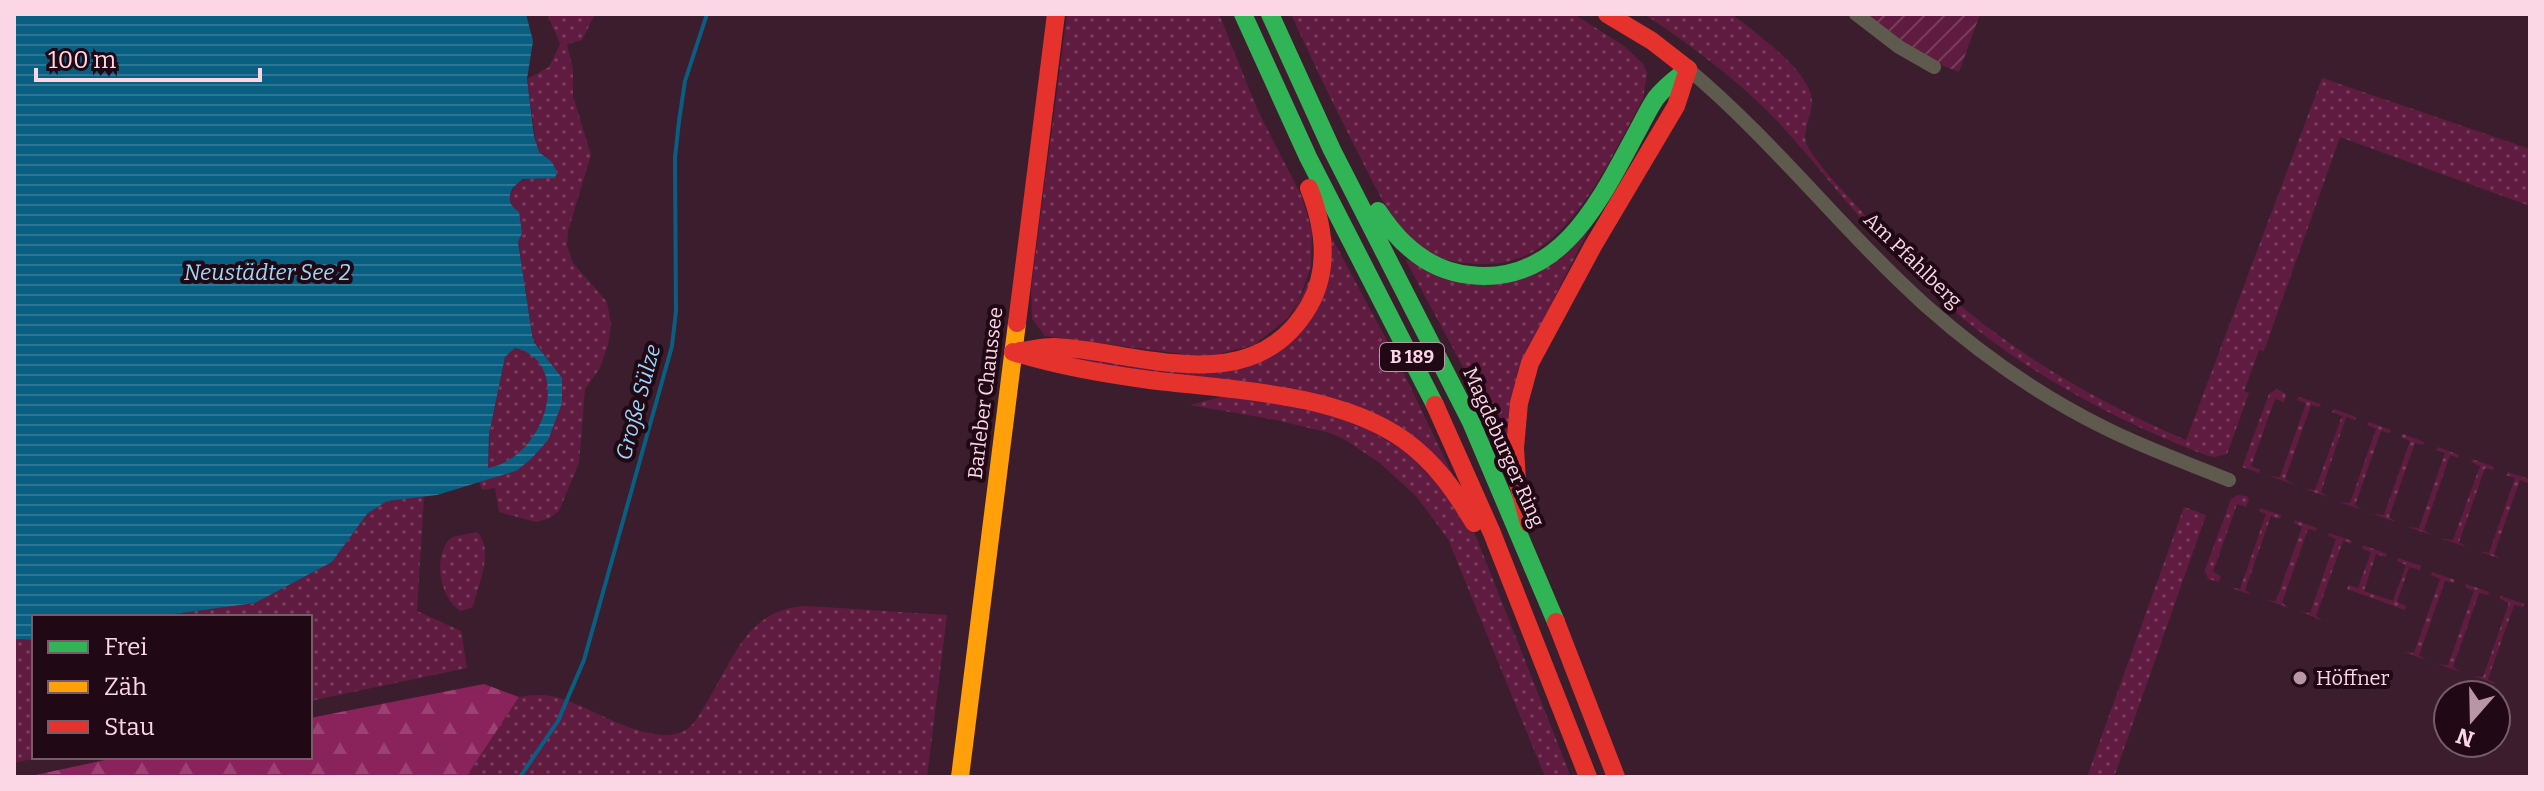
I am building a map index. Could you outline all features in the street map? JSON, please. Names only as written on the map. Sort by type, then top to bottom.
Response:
[{"type":"main road","name":"Barleber Chaussee","points":[[960,777],[1056,14]]},
{"type":"main road","name":"B 189","points":[[1243,14],[1284,109],[1429,391],[1481,506],[1588,777]]},
{"type":"main road","name":"Magdeburger Ring","points":[[1270,14],[1328,144],[1493,469],[1616,777]]},
{"type":"main road","name":"Am Pfahlberg","points":[[1607,14],[1652,41],[1688,69]]},
{"type":"main road","points":[[1328,144],[1348,159],[1387,227],[1417,256],[1440,268],[1466,276],[1513,274],[1551,257],[1580,229],[1659,94],[1688,69]]},
{"type":"main road","points":[[1551,613],[1557,594],[1527,515],[1515,464],[1515,432],[1523,386],[1545,331],[1676,106],[1688,69]]},
{"type":"main road","points":[[1013,352],[1056,347],[1138,360],[1214,365],[1247,358],[1280,340],[1307,310],[1317,288],[1323,260],[1322,228],[1316,205],[1279,127],[1284,109]]},
{"type":"main road","points":[[1013,352],[1052,365],[1306,400],[1345,410],[1383,427],[1416,449],[1452,487],[1474,523],[1505,595],[1524,612]]},
{"type":"street","points":[[1856,14],[1899,47],[1934,67]]},
{"type":"street","name":"Am Pfahlberg","points":[[1688,69],[1767,141],[1895,277],[1982,352],[2049,397],[2103,427],[2229,480]]},
{"type":"shaded area","points":[[547,14],[595,14],[582,40],[567,44],[573,70],[573,96],[591,155],[568,231],[567,245],[573,263],[607,302],[611,325],[600,368],[585,389],[579,463],[559,511],[550,518],[536,522],[499,512],[495,488],[482,490],[479,482],[516,471],[562,403],[540,348],[533,341],[518,242],[522,232],[509,197],[517,182],[533,177],[546,156],[539,152],[536,144],[527,79],[549,67],[560,44]]},
{"type":"shaded area","points":[[1067,14],[1219,14],[1258,111],[1302,197],[1312,231],[1311,267],[1298,302],[1288,318],[1254,345],[1206,357],[1045,336],[1032,319],[1031,288]]},
{"type":"shaded area","points":[[1291,14],[1574,14],[1624,46],[1643,64],[1647,73],[1643,99],[1589,195],[1549,241],[1530,254],[1507,262],[1474,264],[1447,260],[1422,249],[1390,212]]},
{"type":"shaded area","points":[[1644,14],[1732,14],[1754,31],[1793,66],[1810,91],[1812,102],[1805,138],[1809,149],[1835,183],[1899,251],[1973,316],[2053,372],[2186,440],[2322,78],[2530,149],[2530,206],[2340,137],[2264,351],[2259,350],[2244,391],[2249,393],[2227,454],[2208,456],[2163,438],[2079,396],[2039,373],[1964,319],[1893,254],[1766,109],[1716,65]]},
{"type":"shaded area","points":[[1865,14],[1980,14],[1959,72],[1918,56]]},
{"type":"shaded area","points":[[1590,227],[1555,296],[1504,458],[1461,363],[1405,259],[1469,284]]},
{"type":"shaded area","points":[[1331,236],[1400,365],[1453,476],[1388,423],[1055,356],[1273,353]]},
{"type":"shaded area","points":[[515,348],[534,357],[545,371],[548,390],[545,410],[537,430],[524,447],[507,461],[488,468],[489,434],[505,357]]},
{"type":"shaded area","points":[[2277,389],[2286,394],[2284,402],[2275,399],[2251,466],[2260,470],[2259,473],[2242,467],[2269,394]]},
{"type":"shaded area","points":[[1227,395],[1343,415],[1420,460],[1475,534],[1571,777],[1545,777],[1448,539],[1417,497],[1380,463],[1330,433],[1190,405]]},
{"type":"shaded area","points":[[2299,397],[2321,404],[2319,407],[2311,405],[2285,479],[2293,484],[2269,476],[2280,477],[2306,403],[2297,400]]},
{"type":"shaded area","points":[[2334,409],[2356,417],[2355,420],[2346,417],[2321,492],[2328,497],[2305,489],[2315,490],[2342,416],[2332,412]]},
{"type":"shaded area","points":[[2369,422],[2391,430],[2390,433],[2381,431],[2355,505],[2362,510],[2339,502],[2350,503],[2376,429],[2367,425]]},
{"type":"shaded area","points":[[2403,434],[2424,442],[2423,445],[2415,443],[2389,517],[2396,522],[2373,514],[2384,515],[2410,441],[2401,437]]},
{"type":"shaded area","points":[[2438,447],[2459,455],[2458,458],[2450,455],[2424,530],[2431,535],[2408,527],[2419,528],[2445,453],[2436,450]]},
{"type":"shaded area","points":[[2472,459],[2494,467],[2493,470],[2485,468],[2459,542],[2466,547],[2443,539],[2453,540],[2480,466],[2471,462]]},
{"type":"shaded area","points":[[2508,472],[2529,479],[2528,483],[2520,480],[2494,554],[2501,559],[2478,551],[2489,553],[2515,478],[2506,475]]},
{"type":"shaded area","points":[[2237,495],[2249,499],[2246,507],[2237,504],[2213,572],[2221,576],[2219,582],[2208,579],[2205,570],[2231,499]]},
{"type":"shaded area","points":[[424,496],[417,611],[461,631],[467,668],[312,701],[312,615],[168,615],[255,603],[332,562],[367,514],[387,501]]},
{"type":"shaded area","points":[[2184,507],[2206,515],[2114,777],[2087,777]]},
{"type":"shaded area","points":[[2260,508],[2281,515],[2280,519],[2271,516],[2245,590],[2252,595],[2231,588],[2240,589],[2266,514],[2259,511]]},
{"type":"shaded area","points":[[2295,520],[2317,528],[2316,531],[2308,529],[2282,603],[2289,608],[2267,600],[2276,601],[2302,527],[2294,523]]},
{"type":"shaded area","points":[[477,532],[485,548],[484,568],[473,607],[461,611],[453,605],[443,587],[442,554],[452,537]]},
{"type":"shaded area","points":[[2329,533],[2352,541],[2351,544],[2343,541],[2316,616],[2323,621],[2301,612],[2310,613],[2336,539],[2328,536]]},
{"type":"shaded area","points":[[2363,545],[2387,554],[2386,557],[2376,554],[2364,591],[2393,601],[2406,565],[2397,561],[2398,558],[2421,566],[2420,570],[2409,567],[2397,602],[2406,606],[2405,610],[2347,589],[2349,585],[2358,588],[2371,552],[2362,549]]},
{"type":"shaded area","points":[[2432,572],[2455,580],[2454,583],[2445,581],[2419,655],[2426,660],[2404,652],[2414,653],[2440,579],[2431,575]]},
{"type":"shaded area","points":[[2466,584],[2489,592],[2488,595],[2479,593],[2453,667],[2461,672],[2438,664],[2448,665],[2474,591],[2465,587]]},
{"type":"shaded area","points":[[2501,596],[2524,604],[2523,607],[2514,605],[2488,679],[2482,679],[2473,676],[2483,677],[2509,603],[2500,599]]},
{"type":"shaded area","points":[[808,606],[947,615],[927,777],[466,777],[519,697],[556,697],[654,734],[670,735],[684,731],[698,717],[733,656],[755,627],[769,616]]},
{"type":"shaded area","points":[[14,639],[32,640],[32,759],[14,763]]},
{"type":"green space","points":[[484,684],[519,697],[466,777],[26,777],[110,759],[312,759],[312,718]]},
{"type":"water","name":"Neustädter See 2","points":[[14,14],[526,14],[533,41],[527,79],[534,136],[539,152],[552,162],[557,172],[555,178],[523,179],[512,190],[510,199],[519,212],[522,233],[518,242],[533,341],[562,378],[562,403],[548,440],[516,471],[437,495],[387,501],[367,514],[332,562],[255,603],[167,615],[32,615],[32,640],[14,639]],"holes":[[[515,348],[533,357],[544,371],[548,389],[545,410],[537,429],[525,447],[508,461],[488,468],[489,434],[505,357]]]},
{"type":"waterway","name":"Große Sülze","points":[[520,777],[558,721],[584,660],[672,346],[676,311],[675,158],[685,81],[707,14]]},
{"type":"traffic: fast","points":[[1243,14],[1308,157],[1435,405]]},
{"type":"traffic: fast","points":[[1270,14],[1332,150],[1471,422],[1556,622]]},
{"type":"traffic: fast","points":[[1378,211],[1406,245],[1441,268],[1470,275],[1502,275],[1530,267],[1554,252],[1575,232],[1609,183],[1656,98],[1688,69]]},
{"type":"traffic: slow","points":[[960,777],[1017,323]]},
{"type":"traffic: jam","points":[[1017,323],[1056,14]]},
{"type":"traffic: jam","points":[[1607,14],[1652,41],[1688,69]]},
{"type":"traffic: jam","points":[[1529,523],[1517,480],[1515,448],[1519,403],[1530,363],[1593,246],[1676,106],[1688,69]]},
{"type":"traffic: jam","points":[[1020,351],[1056,347],[1194,364],[1227,362],[1258,354],[1286,336],[1316,292],[1322,262],[1321,232],[1309,188]]},
{"type":"traffic: jam","points":[[1013,352],[1098,372],[1282,396],[1347,412],[1377,424],[1415,449],[1444,478],[1474,523]]},
{"type":"traffic: jam","points":[[1435,405],[1492,533],[1588,777]]},
{"type":"traffic: jam","points":[[1556,622],[1616,777]]},
{"type":"place","name":"Höffner","points":[[2300,678]]}]
